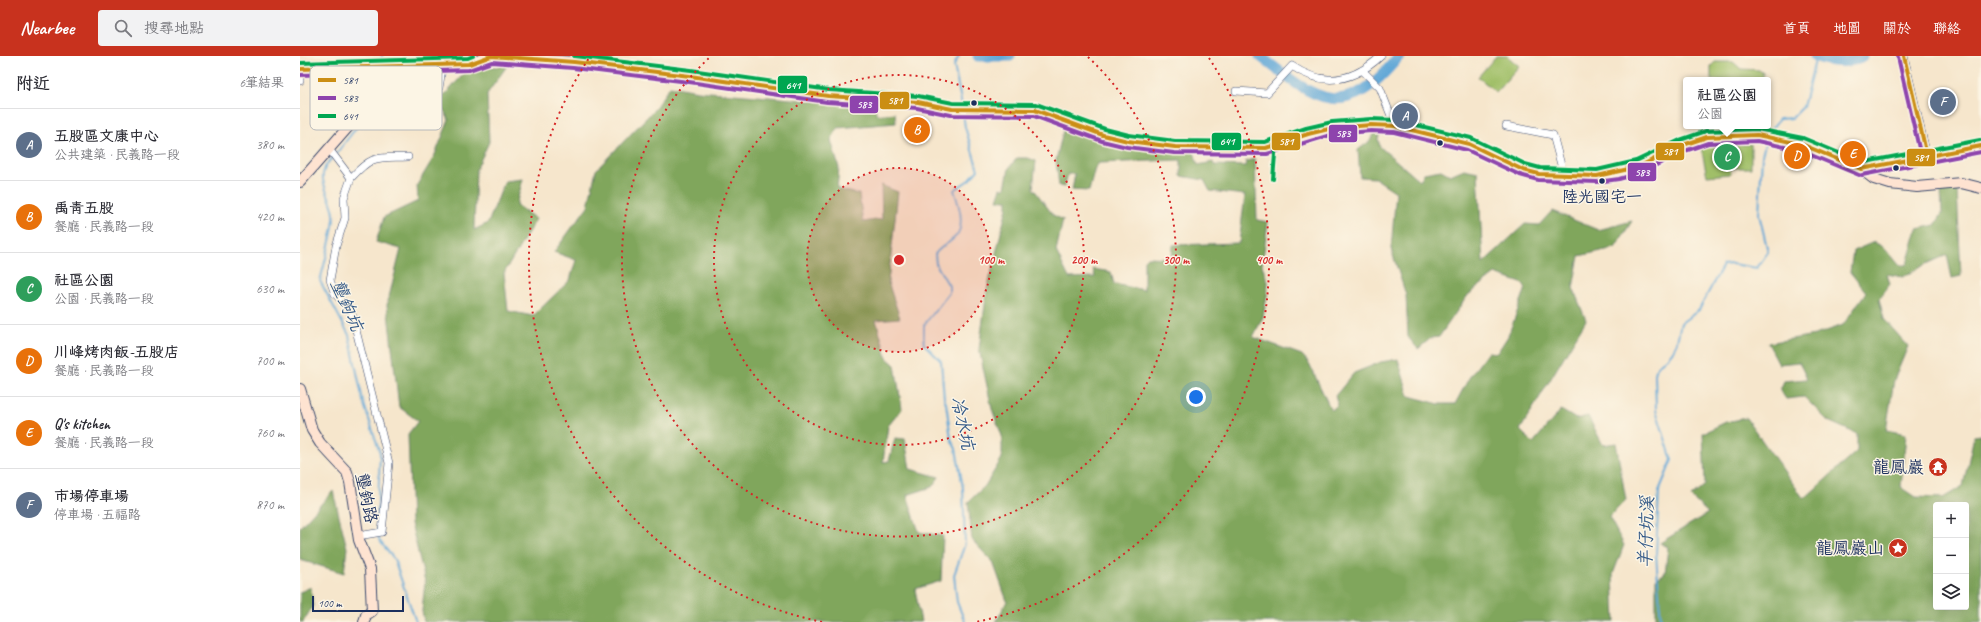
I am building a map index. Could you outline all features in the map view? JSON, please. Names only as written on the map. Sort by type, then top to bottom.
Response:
[{"type":"main road","points":[[380,66],[444,60],[469,64],[491,56],[544,58],[690,76],[828,96],[918,102],[963,110],[1035,110],[1103,135],[1128,141],[1175,147],[1266,148],[1308,134],[1333,128],[1371,125],[1395,126],[1469,144],[1523,170],[1539,174],[1564,176],[1597,176],[1617,173],[1638,166],[1683,145],[1707,137],[1757,136],[1801,144],[1861,168],[1874,179],[1890,184],[1917,187],[1961,183],[1981,188]]},
{"type":"main road","points":[[300,68],[310,68]]},
{"type":"main road","points":[[300,182],[332,153],[348,130]]},
{"type":"main road","points":[[1861,168],[1981,146]]},
{"type":"main road","name":"壟鉤路","points":[[300,389],[312,430],[320,443],[347,472],[350,482],[358,536],[370,569],[372,611],[366,615],[364,622]]},
{"type":"street","points":[[1236,91],[1267,93],[1292,66],[1315,78],[1326,80],[1340,78],[1363,72],[1381,56]]},
{"type":"street","points":[[1904,56],[1927,156]]},
{"type":"street","points":[[442,72],[444,60]]},
{"type":"street","points":[[1363,72],[1380,88],[1395,126]]},
{"type":"street","points":[[1506,126],[1553,135],[1564,176]]},
{"type":"street","points":[[332,153],[351,178]]},
{"type":"street","points":[[358,536],[382,532],[389,463],[352,310],[335,294],[330,280],[336,246],[345,218],[344,198],[351,178],[364,164],[377,158],[408,157]]},
{"type":"green space","points":[[1496,56],[1507,56],[1519,66],[1496,92],[1478,77]]},
{"type":"green space","points":[[1715,62],[1733,62],[1741,69],[1759,70],[1763,73],[1763,77],[1711,77],[1711,66]]},
{"type":"green space","points":[[507,66],[487,94],[489,142],[476,170],[474,230],[488,223],[505,181],[523,179],[516,205],[536,219],[504,273],[508,311],[533,316],[570,280],[576,260],[554,252],[588,206],[596,170],[653,111],[670,86],[698,91],[874,106],[877,115],[895,113],[896,123],[838,128],[831,140],[839,168],[837,189],[859,194],[863,222],[882,219],[881,185],[898,192],[888,282],[900,318],[876,320],[887,358],[895,365],[902,409],[888,426],[883,462],[889,461],[895,438],[905,439],[910,469],[939,477],[932,487],[907,495],[919,532],[943,536],[941,581],[915,589],[921,622],[424,622],[422,611],[425,581],[411,523],[408,434],[418,421],[399,407],[387,305],[401,249],[376,242],[384,217],[418,201],[417,185],[434,157],[449,120],[442,107],[442,98],[469,68]]},
{"type":"green space","points":[[1065,123],[1101,140],[1194,152],[1198,165],[1213,162],[1214,165],[1245,166],[1246,161],[1255,159],[1257,220],[1268,222],[1262,265],[1268,283],[1263,317],[1253,337],[1302,355],[1309,363],[1331,410],[1338,405],[1335,396],[1354,373],[1381,362],[1398,359],[1409,396],[1439,404],[1455,404],[1469,378],[1488,352],[1497,353],[1508,336],[1526,288],[1521,283],[1495,274],[1468,295],[1439,337],[1431,338],[1418,349],[1408,337],[1406,295],[1391,249],[1396,192],[1375,178],[1360,177],[1358,150],[1370,141],[1373,134],[1380,132],[1378,139],[1380,147],[1420,181],[1424,173],[1441,170],[1450,175],[1464,169],[1478,172],[1483,263],[1525,224],[1539,225],[1552,211],[1598,230],[1632,221],[1615,248],[1579,256],[1573,288],[1586,320],[1520,430],[1533,443],[1561,410],[1576,419],[1588,416],[1603,445],[1616,443],[1626,500],[1609,517],[1624,545],[1613,574],[1615,622],[996,622],[1007,601],[993,562],[972,540],[968,502],[985,486],[1002,458],[1002,436],[992,409],[979,349],[987,290],[1007,208],[1007,200],[997,200],[1001,188],[1005,188],[1009,168],[1017,158],[1028,158],[1036,161],[1033,188],[1053,215],[1063,220],[1056,251],[1069,278],[1095,277],[1093,269],[1111,272],[1114,284],[1144,290],[1144,260],[1147,257],[1172,258],[1173,245],[1239,243],[1245,195],[1210,191],[1204,180],[1181,176],[1181,160],[1099,163],[1095,168],[1089,191],[1072,190],[1075,174],[1068,174],[1064,187],[1059,186],[1056,160]]},
{"type":"green space","points":[[1751,144],[1751,168],[1731,168],[1730,174],[1707,176],[1701,147]]},
{"type":"green space","points":[[1957,188],[1961,276],[1952,278],[1947,255],[1920,267],[1903,277],[1887,274],[1890,284],[1879,299],[1884,319],[1908,346],[1894,380],[1886,430],[1906,434],[1901,487],[1916,497],[1943,498],[1963,486],[1974,436],[1981,435],[1981,622],[1656,622],[1656,579],[1665,573],[1668,547],[1660,543],[1708,513],[1691,497],[1705,485],[1703,433],[1726,422],[1746,418],[1804,499],[1857,451],[1857,434],[1828,421],[1804,397],[1786,399],[1780,390],[1784,381],[1807,379],[1799,362],[1779,364],[1768,343],[1815,335],[1843,325],[1866,292],[1850,272],[1853,251],[1874,242],[1885,248],[1900,266],[1907,264],[1917,229],[1935,225],[1942,214],[1941,191]]},
{"type":"green space","points":[[333,491],[347,548],[344,573],[300,560],[300,527]]},
{"type":"green space","points":[[311,587],[313,606],[303,622],[300,622],[300,592]]},
{"type":"waterway","name":"壟鉤坑","points":[[381,64],[382,56]]},
{"type":"waterway","name":"冷水坑","points":[[959,56],[954,65],[962,106]]},
{"type":"waterway","points":[[978,56],[1010,56]]},
{"type":"waterway","points":[[1260,56],[1299,85],[1315,94],[1331,98],[1347,98],[1363,91],[1380,77],[1399,56]]},
{"type":"waterway","points":[[1815,56],[1826,60],[1839,62],[1852,61],[1862,56]]},
{"type":"waterway","name":"羊仔坑溪","points":[[1767,134],[1779,119],[1792,118],[1803,107],[1816,57]]},
{"type":"waterway","name":"冷水坑","points":[[963,113],[965,127],[978,170],[969,180],[954,190],[961,220],[959,231],[954,238],[935,254],[936,264],[949,286],[949,293],[924,325],[924,344],[941,361],[944,398],[951,439],[956,449],[963,488],[965,544],[954,575],[957,602],[965,622]]},
{"type":"waterway","name":"壟鉤坑","points":[[336,154],[354,130]]},
{"type":"waterway","name":"羊仔坑溪","points":[[1661,622],[1656,554],[1659,491],[1672,460],[1656,410],[1655,374],[1657,366],[1664,361],[1675,348],[1681,323],[1699,310],[1723,265],[1732,264],[1757,268],[1768,252],[1759,214],[1762,155],[1766,141]]},
{"type":"waterway","name":"壟鉤坑","points":[[333,157],[323,172],[324,185],[332,206],[334,219],[320,281],[349,335],[363,401],[380,453],[377,529],[379,540],[394,559],[416,622]]},
{"type":"transit line","name":"641","points":[[300,63],[468,58],[473,56]]},
{"type":"transit line","name":"581","points":[[401,66],[469,64],[491,56],[574,62],[690,76],[828,96],[918,102],[952,109],[1035,110],[1103,135],[1128,141],[1175,147],[1266,148],[1308,134],[1333,128],[1371,125],[1395,126],[1469,144],[1523,170],[1539,174],[1597,176],[1638,167],[1683,145],[1707,137],[1757,135],[1801,144],[1861,169]]},
{"type":"transit line","name":"641","points":[[574,56],[691,70],[829,90],[918,96],[953,103],[1036,104],[1105,129],[1129,135],[1175,141],[1265,142],[1306,128],[1332,122],[1371,119],[1395,120],[1471,138],[1525,164],[1540,168],[1597,170],[1636,161],[1680,140],[1706,131],[1757,129],[1803,138],[1863,163]]},
{"type":"transit line","name":"581","points":[[1904,56],[1927,156]]},
{"type":"transit line","name":"583","points":[[1898,57],[1921,157]]},
{"type":"transit line","name":"583","points":[[442,71],[469,70],[492,62],[573,68],[689,82],[827,102],[917,108],[951,115],[1034,116],[1102,141],[1127,147],[1174,153],[1267,154],[1334,134],[1371,131],[1394,132],[1467,150],[1520,175],[1538,180],[1597,182],[1619,179],[1640,173],[1685,151],[1708,143],[1757,141],[1799,150],[1859,175]]},
{"type":"transit line","name":"581","points":[[300,69],[310,69]]},
{"type":"transit line","name":"583","points":[[300,75],[310,75]]},
{"type":"transit line","name":"641","points":[[1860,163],[1980,140]]},
{"type":"transit line","name":"641","points":[[1273,179],[1276,142]]},
{"type":"transit line","name":"581","points":[[1861,169],[1981,146]]},
{"type":"transit line","name":"583","points":[[1862,175],[1981,152]]},
{"type":"place","name":"市場停車場","points":[[1943,102]]},
{"type":"place","name":"五股區文康中心","points":[[1405,116]]},
{"type":"place","name":"禹青五股","points":[[917,130]]},
{"type":"place","name":"Q's kitchen","points":[[1853,154]]},
{"type":"place","name":"川峰烤肉飯-五股店","points":[[1797,156]]},
{"type":"place","name":"社區公園","points":[[1727,157]]},
{"type":"place","name":"陸光國宅一","points":[[1602,181]]},
{"type":"place","name":"龍鳳巖","points":[[1938,467]]},
{"type":"place","name":"龍鳳巖山","points":[[1898,548]]}]
